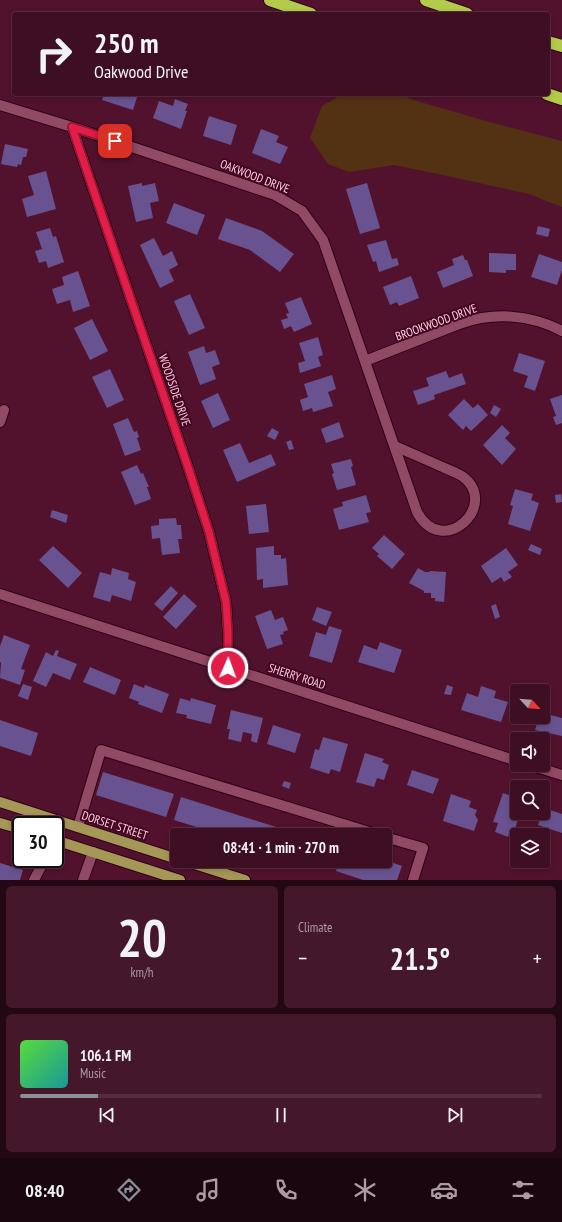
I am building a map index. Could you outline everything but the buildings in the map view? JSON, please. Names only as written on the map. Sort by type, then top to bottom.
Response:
[{"type":"highway","points":[[270,0],[306,12]]},
{"type":"highway","points":[[426,0],[461,12]]},
{"type":"highway","points":[[550,43],[562,46]]},
{"type":"highway","points":[[550,95],[562,99]]},
{"type":"main road","name":"DORSET STREET","points":[[0,802],[170,856]]},
{"type":"main road","points":[[0,823],[12,826]]},
{"type":"main road","points":[[64,843],[180,880]]},
{"type":"main road","points":[[207,868],[245,880]]},
{"type":"street","name":"OAKWOOD DRIVE","points":[[0,105],[72,127],[275,195],[302,211],[323,240],[417,512],[431,527],[451,530],[463,524],[472,513],[474,507],[474,493],[467,481],[456,473],[395,446]]},
{"type":"street","name":"WOODSIDE DRIVE","points":[[72,127],[192,477],[209,532],[226,602],[228,668]]},
{"type":"street","name":"BROOKWOOD DRIVE","points":[[366,361],[453,326],[484,317],[522,317],[546,324],[562,331]]},
{"type":"street","points":[[0,422],[4,410]]},
{"type":"street","name":"SHERRY ROAD","points":[[0,594],[510,759]]},
{"type":"street","points":[[78,827],[101,750],[356,828]]},
{"type":"street","points":[[550,771],[562,775]]},
{"type":"street","points":[[392,839],[423,848],[413,880]]},
{"type":"street","points":[[83,880],[93,852]]},
{"type":"street","points":[[34,880],[40,868]]},
{"type":"shaded area","points":[[340,96],[403,96],[486,121],[562,141],[562,207],[529,194],[394,165],[349,172],[328,164],[310,138],[322,106]]},
{"type":"route","points":[[115,141],[72,127],[209,532],[226,602],[229,645],[228,668]]}]
